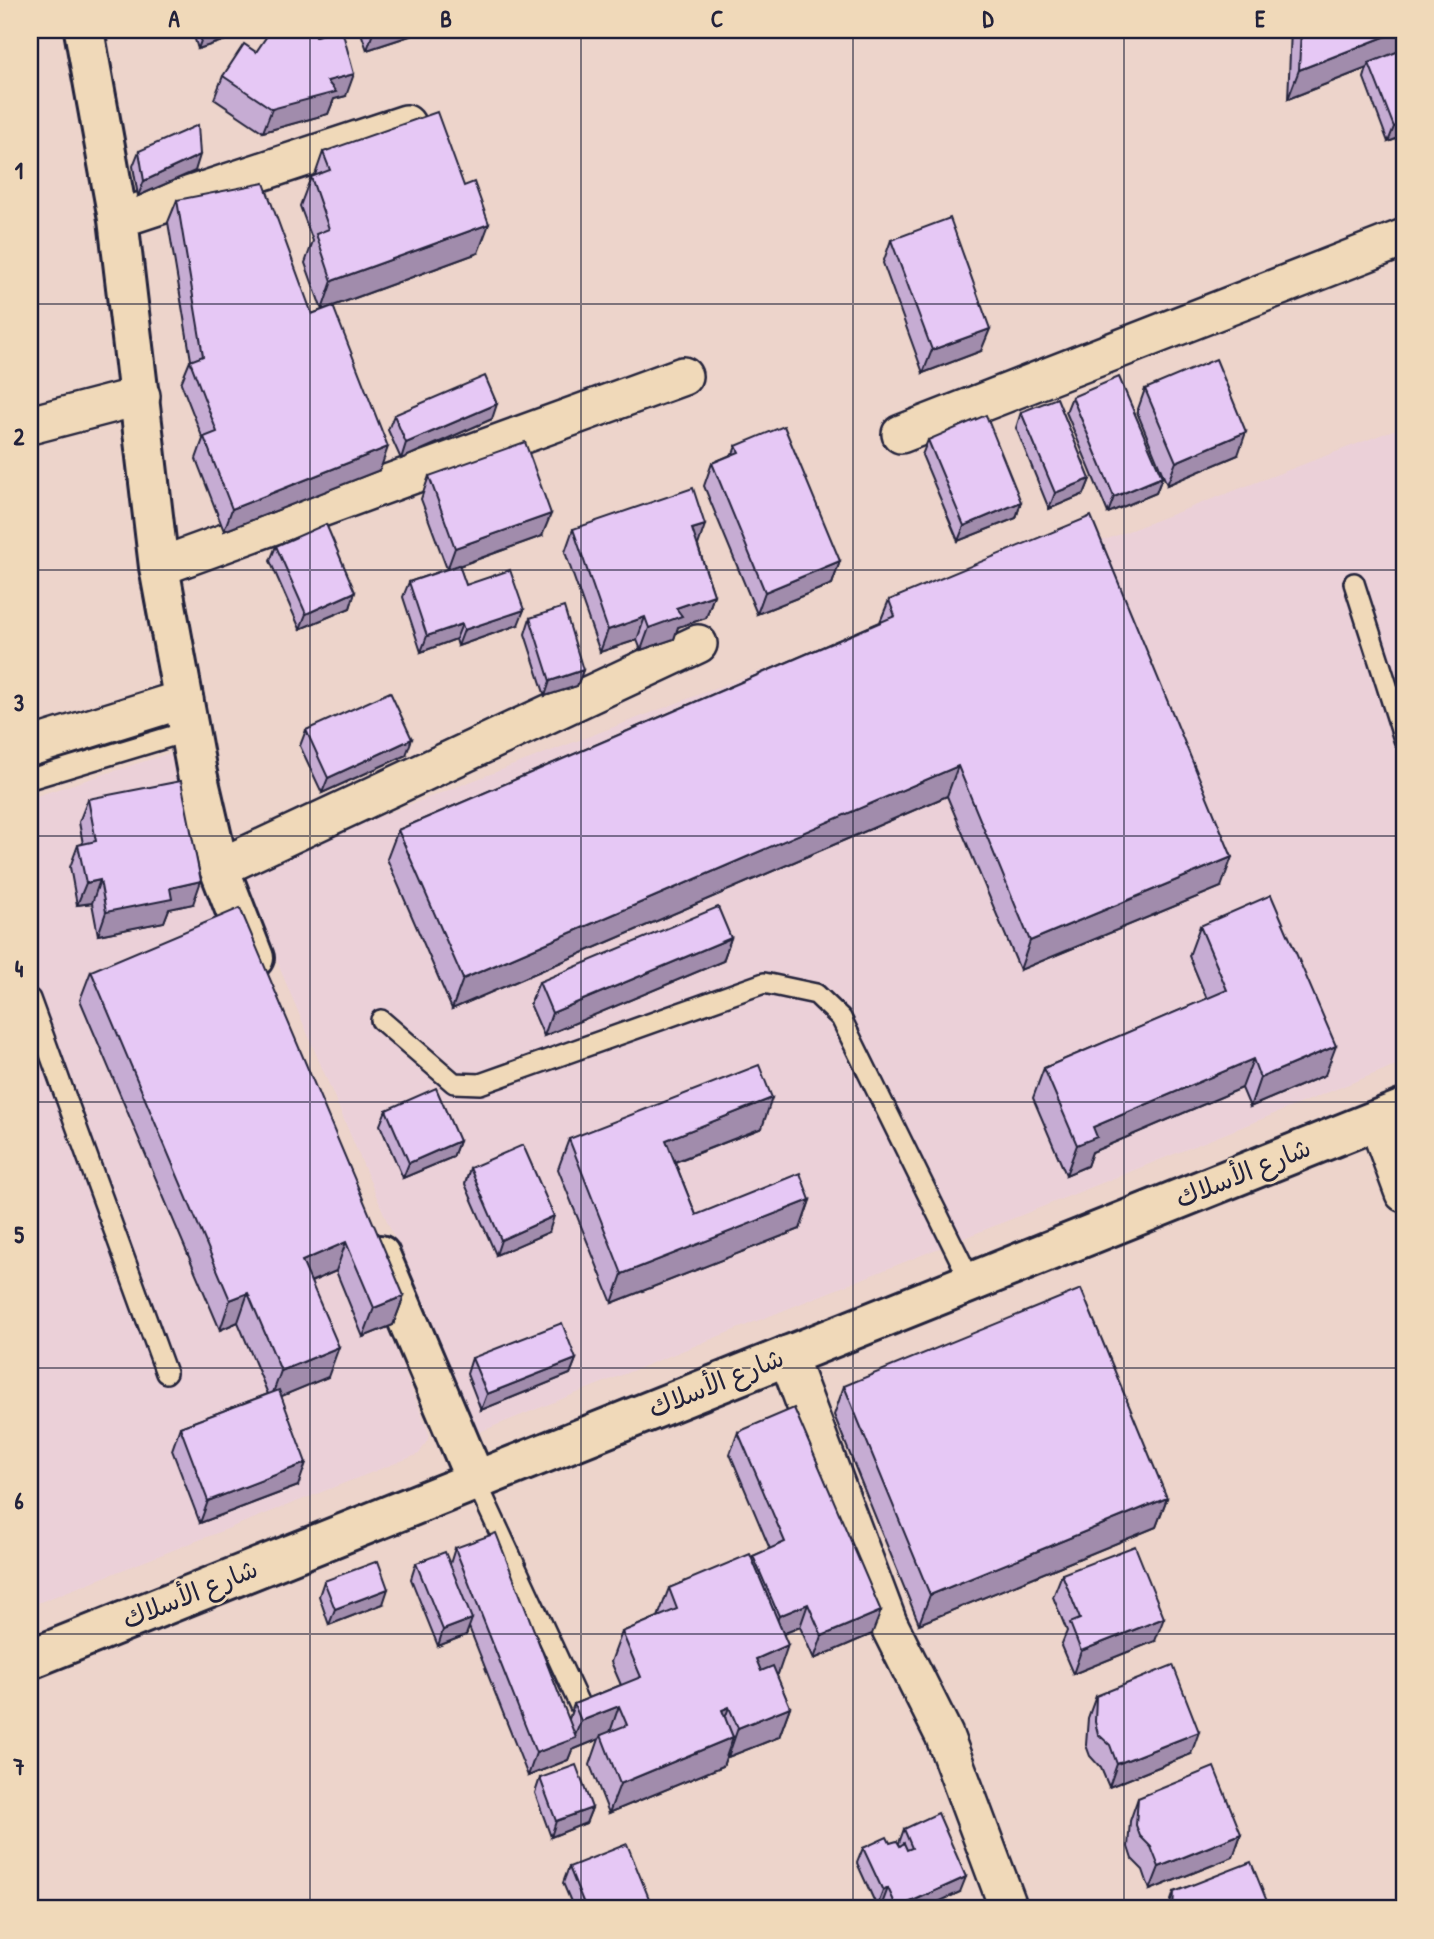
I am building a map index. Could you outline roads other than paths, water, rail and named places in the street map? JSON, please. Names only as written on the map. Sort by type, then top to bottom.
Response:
[{"type":"street","points":[[84,30],[118,219],[141,396],[159,567],[209,834],[219,868],[270,995]]},
{"type":"street","points":[[118,219],[410,123]]},
{"type":"street","points":[[901,434],[1404,238]]},
{"type":"street","points":[[159,567],[683,376]]},
{"type":"street","points":[[30,425],[141,396]]},
{"type":"street","points":[[219,868],[698,644]]},
{"type":"street","points":[[30,747],[187,715]]},
{"type":"street","points":[[1390,1115],[1404,1193]]},
{"type":"street","name":"شارع الأسلاك","points":[[30,1659],[1390,1115]]},
{"type":"street","points":[[367,1224],[475,1479]]},
{"type":"street","points":[[787,1355],[888,1623],[944,1735],[1009,1909]]},
{"type":"lane","points":[[1354,583],[1404,739]]},
{"type":"lane","points":[[30,779],[187,715]]},
{"type":"lane","points":[[381,1020],[454,1083],[480,1084],[764,982],[817,994],[841,1018],[971,1282]]},
{"type":"lane","points":[[30,999],[166,1373]]},
{"type":"lane","points":[[475,1479],[580,1706]]}]
